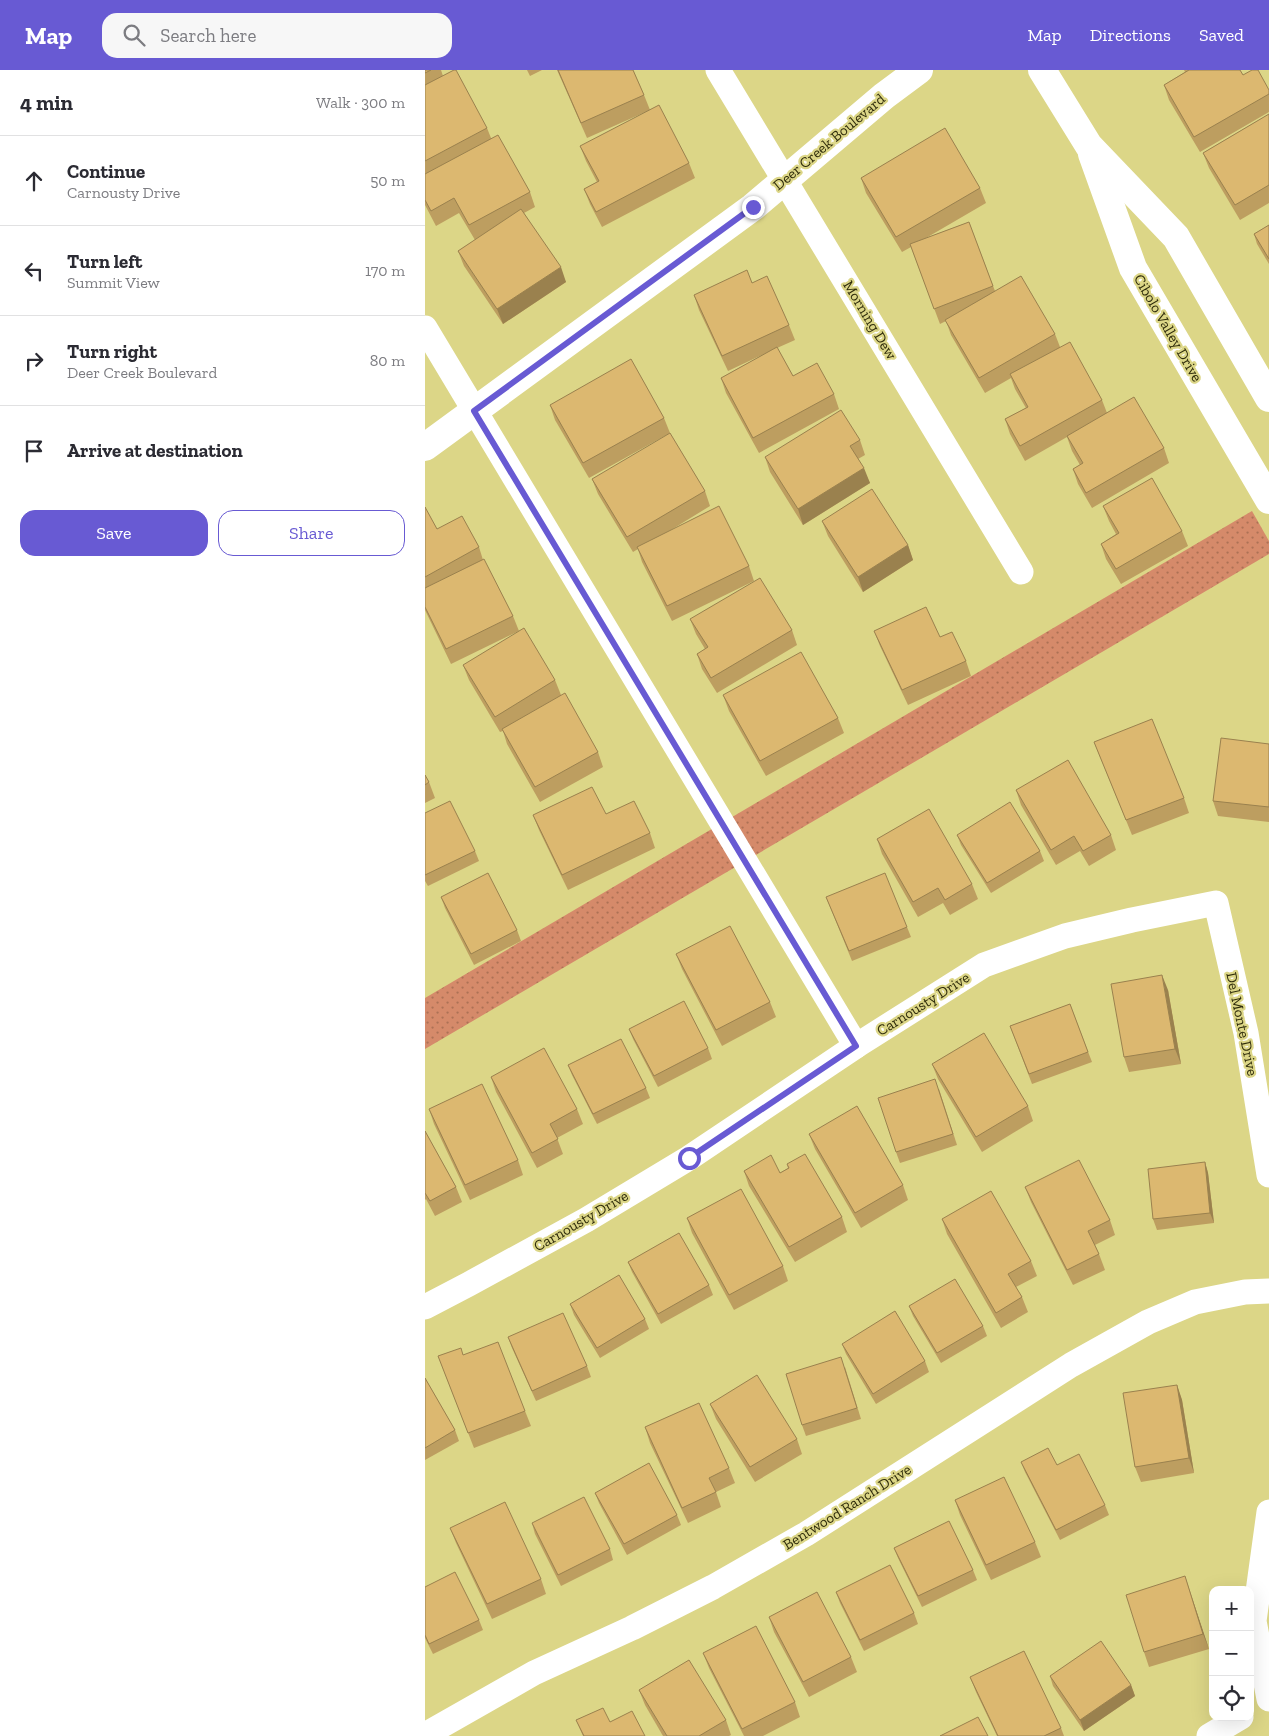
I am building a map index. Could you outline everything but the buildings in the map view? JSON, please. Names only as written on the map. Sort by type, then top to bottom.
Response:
[{"type":"main road","name":"Deer Creek Boulevard","points":[[425,446],[753,207],[884,96],[919,70]]},
{"type":"main road","name":"Cibolo Valley Drive","points":[[1042,70],[1089,146],[1133,268],[1269,500]]},
{"type":"main road","name":"Cibolo Valley Drive","points":[[1089,146],[1176,237],[1269,398]]},
{"type":"street","name":"Morning Dew","points":[[718,70],[1021,572]]},
{"type":"street","points":[[425,328],[856,1046]]},
{"type":"street","name":"Carnousty Drive","points":[[425,1307],[594,1215],[689,1158],[856,1046],[984,965],[1065,936],[1216,903]]},
{"type":"street","name":"Del Monte Drive","points":[[1216,903],[1246,1033],[1269,1175]]},
{"type":"street","name":"Bentwood Ranch Drive","points":[[425,1735],[534,1673],[713,1587],[806,1534],[1071,1365],[1148,1322],[1195,1302],[1245,1292],[1269,1291]]},
{"type":"street","points":[[1254,1709],[1269,1700],[1254,1621],[1269,1512]]},
{"type":"street","points":[[1209,1736],[1234,1721]]},
{"type":"shaded area","points":[[1252,511],[1269,541],[1269,554],[425,1049],[425,998]]},
{"type":"route","points":[[689,1158],[856,1046],[474,411],[753,207]]}]
